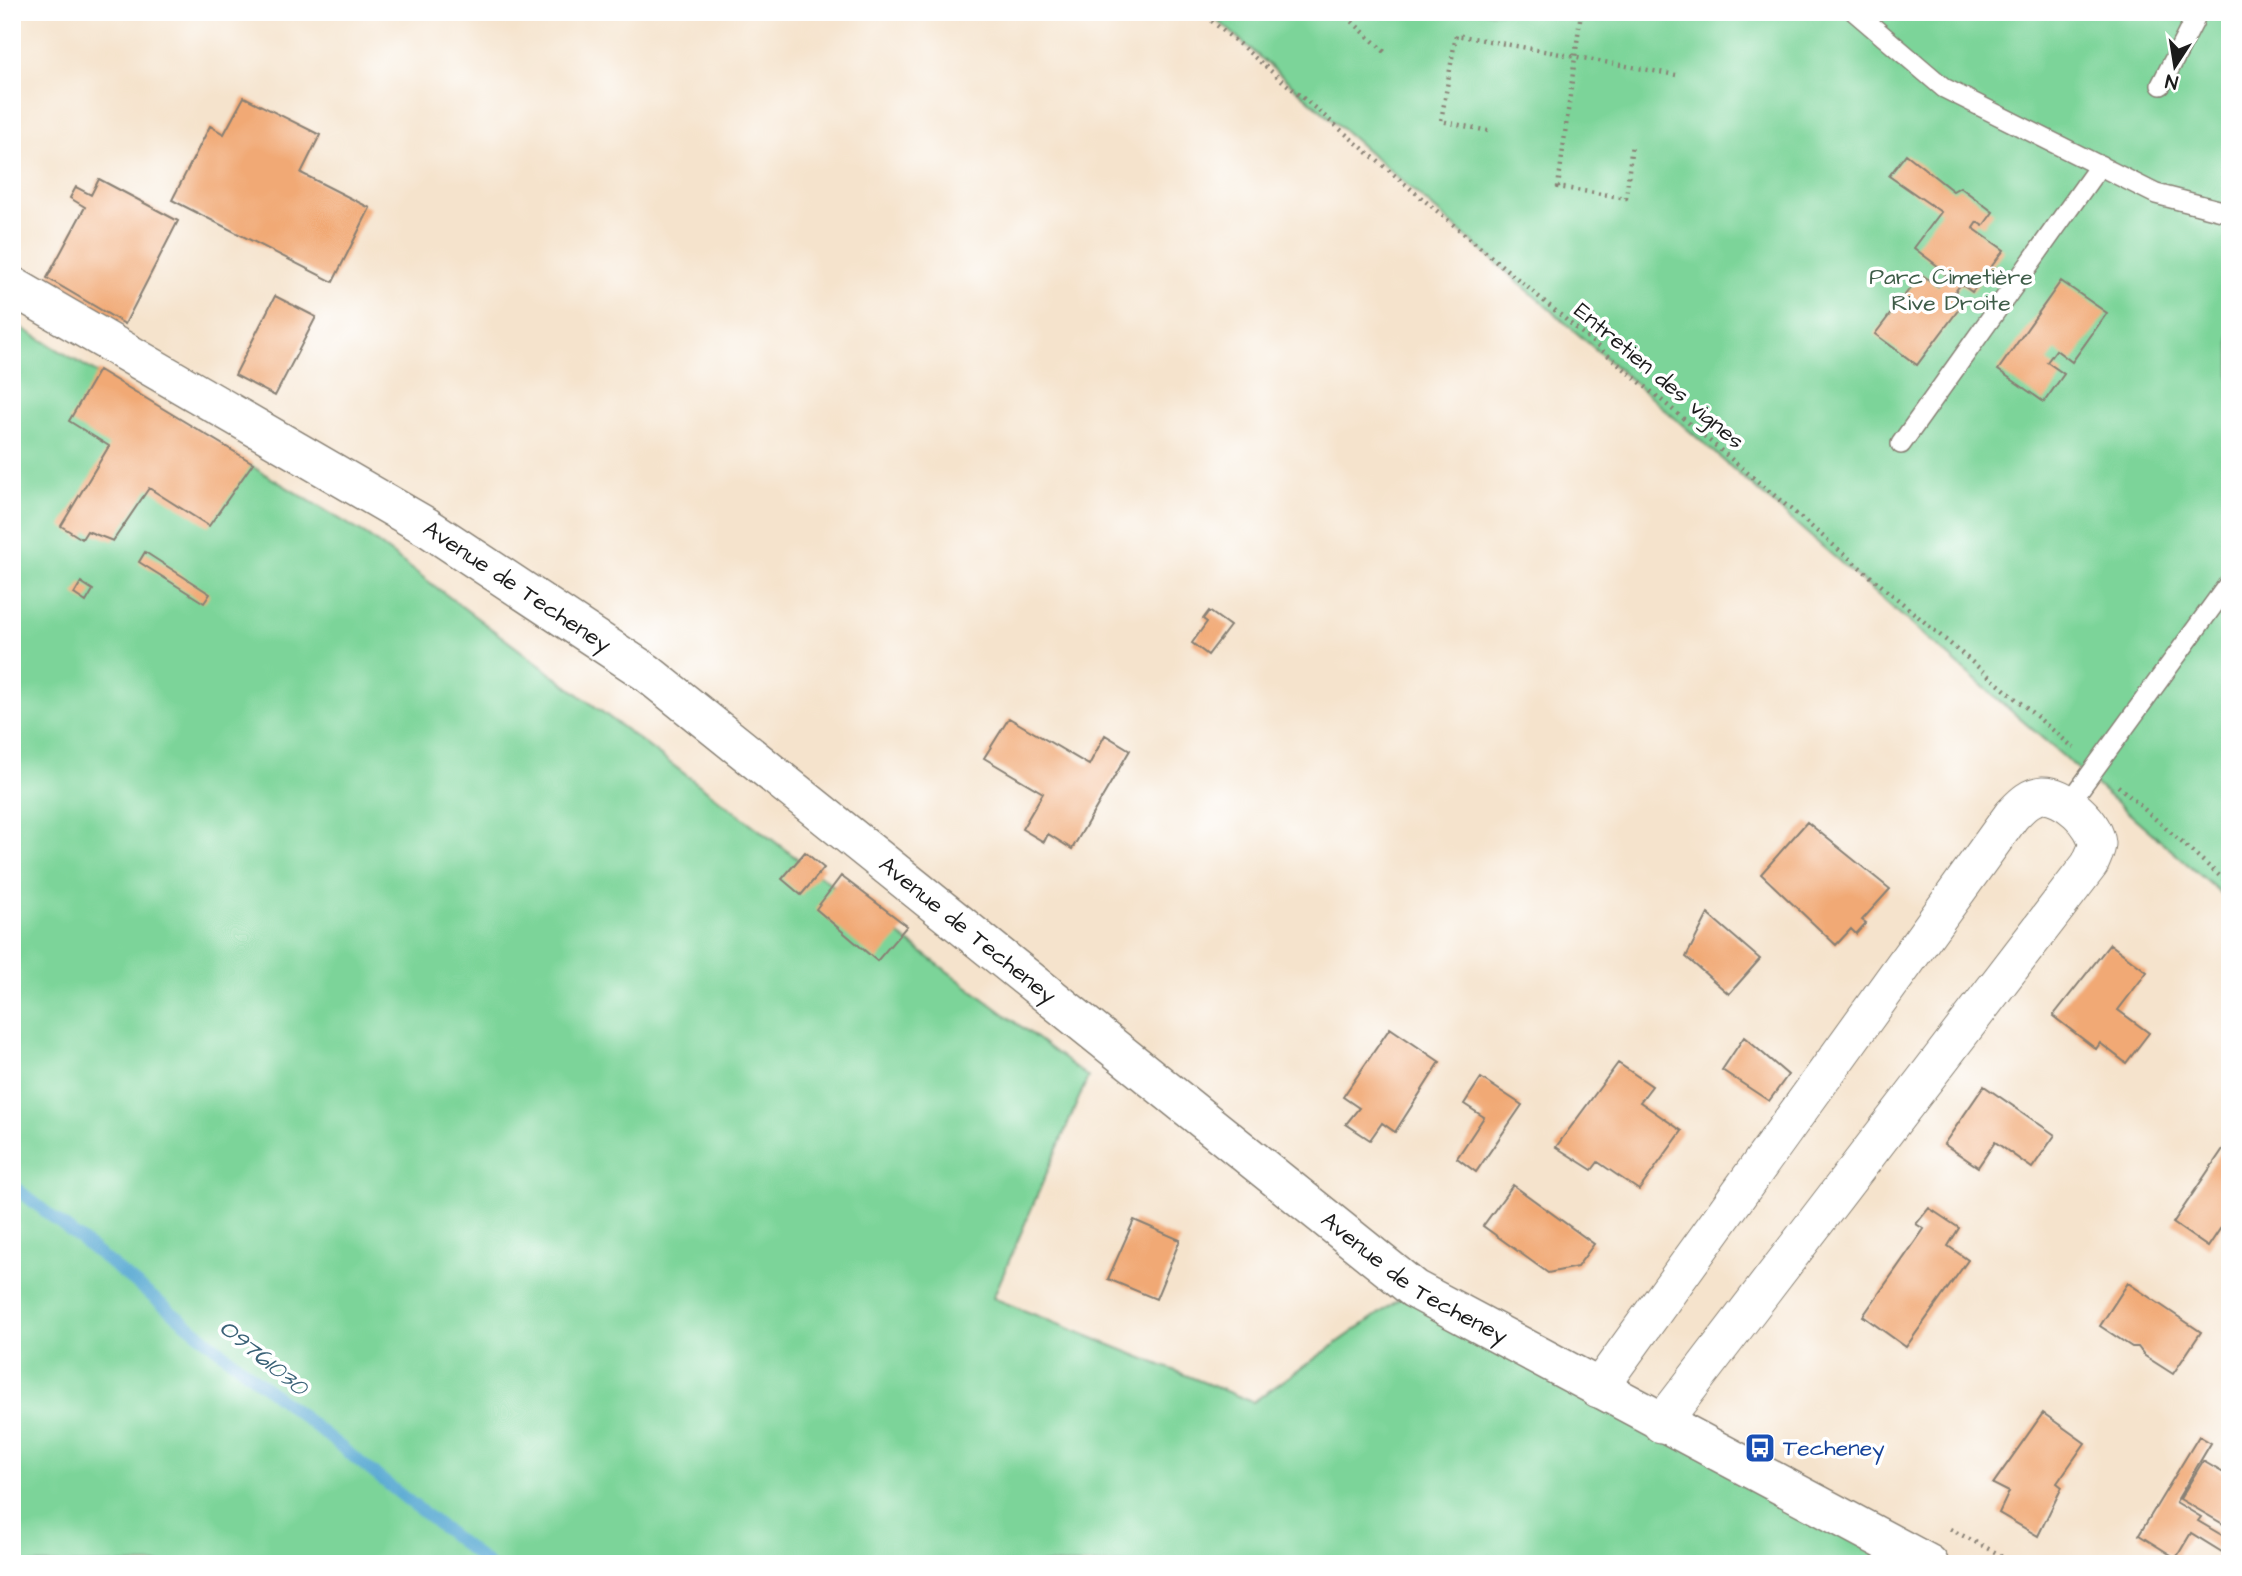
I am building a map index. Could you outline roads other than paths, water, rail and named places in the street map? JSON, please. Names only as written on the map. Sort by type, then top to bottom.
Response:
[{"type":"street","name":"Avenue de Techeney","points":[[12,286],[427,527],[646,672],[1414,1289],[1661,1424],[1929,1564]]},
{"type":"street","points":[[1598,1389],[2012,815],[2025,801],[2043,796],[2068,805],[2094,833],[2098,846],[2090,864],[1661,1424]]},
{"type":"lane","points":[[1855,12],[1944,88],[2156,194],[2230,213]]},
{"type":"lane","points":[[2161,85],[2190,15]]},
{"type":"lane","points":[[1901,444],[2099,165]]},
{"type":"lane","points":[[2068,805],[2230,582]]},
{"type":"waterway","name":"O9761030","points":[[12,1185],[488,1564]]},
{"type":"place","name":"Techeney","points":[[1760,1448]]},
{"type":"park label","name":"Parc Cimetière Rive Droite","points":[[1951,290]]}]
